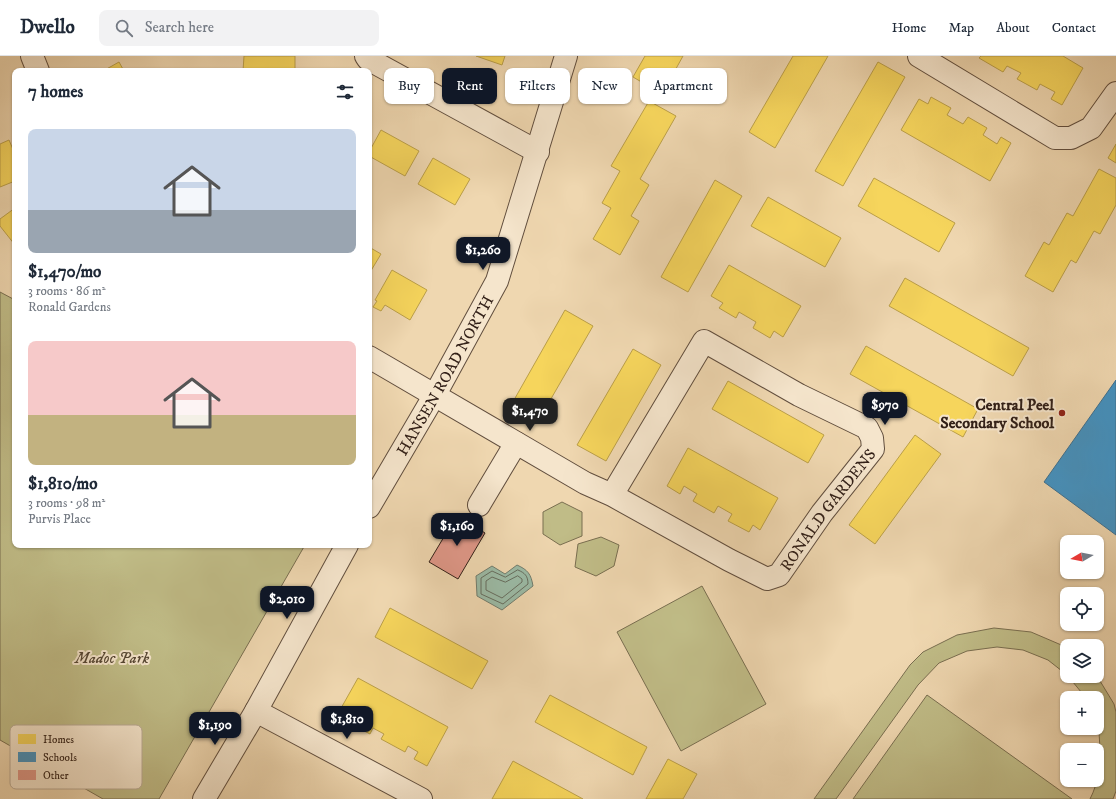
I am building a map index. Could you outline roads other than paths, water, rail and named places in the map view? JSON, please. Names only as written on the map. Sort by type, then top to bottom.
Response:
[{"type":"street","points":[[32,56],[37,68]]},
{"type":"street","points":[[366,56],[368,60],[538,152]]},
{"type":"street","name":"HANSEN ROAD NORTH","points":[[372,502],[497,281],[538,152],[566,56]]},
{"type":"street","points":[[919,56],[1055,138],[1071,138],[1091,128],[1116,93]]},
{"type":"street","name":"RONALD GARDENS","points":[[372,359],[585,483],[612,495],[729,560],[767,579],[779,575],[822,513],[873,449],[872,438],[867,428],[799,395],[704,342],[612,495]]},
{"type":"street","points":[[479,505],[516,443]]},
{"type":"street","points":[[204,799],[256,711],[345,548]]},
{"type":"street","points":[[256,711],[421,799]]},
{"type":"water","points":[[517,565],[528,573],[533,586],[502,610],[477,596],[476,576],[492,566],[505,574]]},
{"type":"place","name":"Central Peel Secondary School","points":[[1062,413]]},
{"type":"park label","name":"Madoc Park","points":[[112,657]]}]
